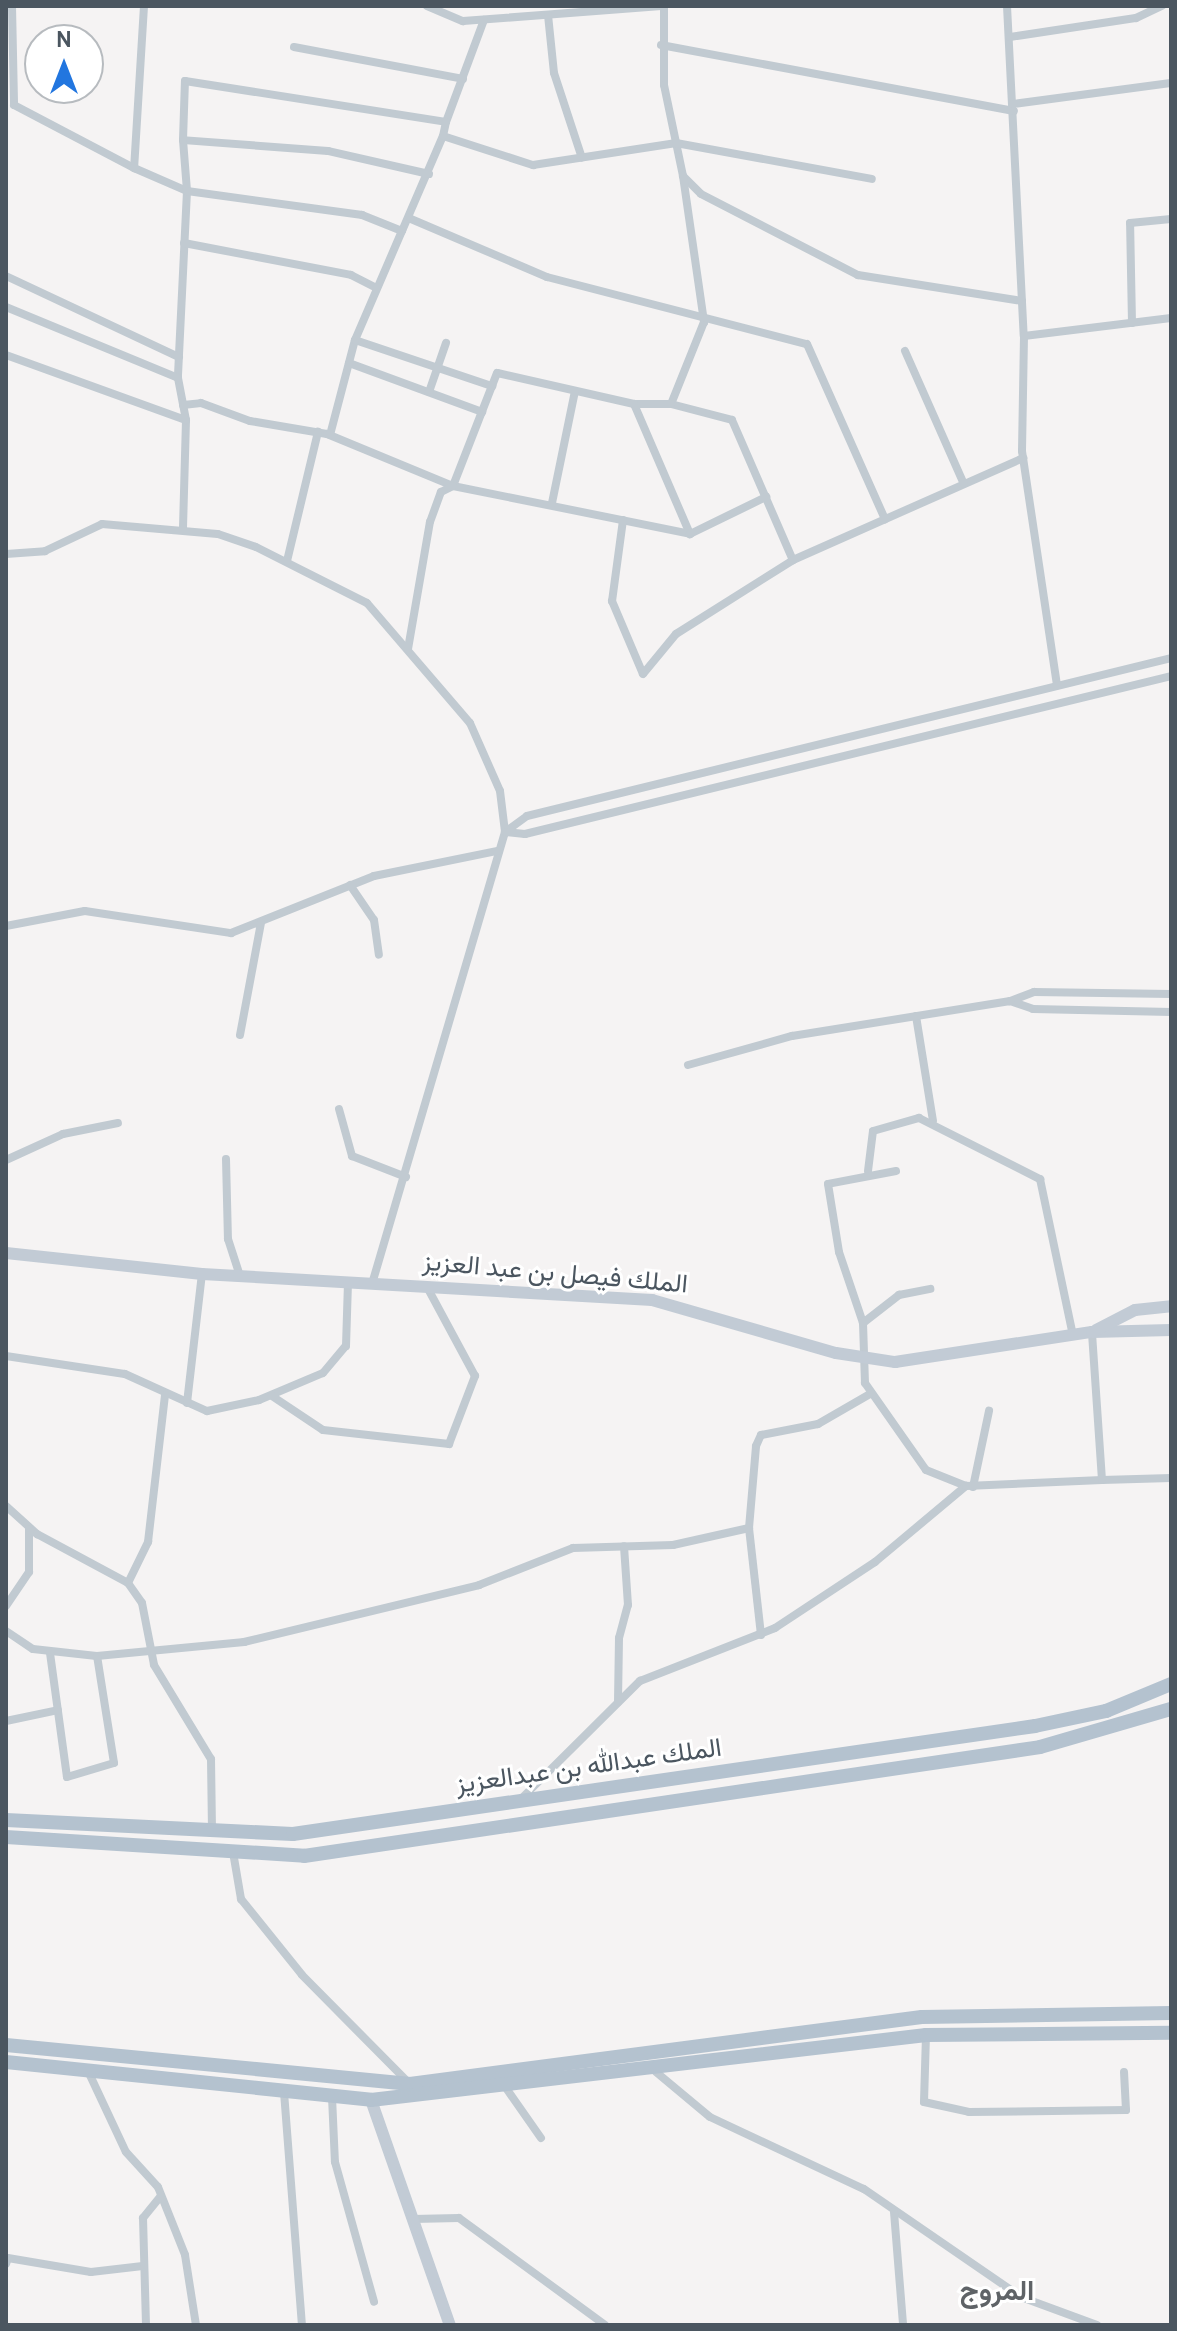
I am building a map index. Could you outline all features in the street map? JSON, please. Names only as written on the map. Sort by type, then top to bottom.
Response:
[{"type":"main road","name":"الملك عبدالله بن عبدالعزيز","points":[[6,1820],[293,1834],[1035,1726],[1106,1711],[1171,1684]]},
{"type":"main road","name":"الملك عبدالله بن عبدالعزيز","points":[[6,1837],[304,1856],[1040,1747],[1171,1709]]},
{"type":"main road","points":[[1132,2031],[1133,2012]]},
{"type":"main road","points":[[6,2062],[371,2100],[411,2091],[880,2021],[1171,2013]]},
{"type":"main road","points":[[6,2045],[411,2091],[506,2088],[656,2072],[926,2035],[1171,2033]]},
{"type":"street","points":[[12,6],[10,104],[134,168],[187,191],[362,215],[402,231]]},
{"type":"street","points":[[134,168],[144,6]]},
{"type":"street","points":[[427,6],[440,17],[484,20],[664,6],[661,45],[703,312],[671,404]]},
{"type":"street","points":[[1007,6],[1024,336],[1023,458],[1057,685]]},
{"type":"street","points":[[1010,37],[1136,18],[1162,6]]},
{"type":"street","points":[[548,15],[554,73],[582,158]]},
{"type":"street","points":[[330,435],[355,340],[375,287],[411,219],[484,20]]},
{"type":"street","points":[[661,45],[1013,108],[1171,83]]},
{"type":"street","points":[[294,47],[463,79]]},
{"type":"street","points":[[183,530],[186,420],[178,378],[187,191],[183,140],[185,81],[446,122]]},
{"type":"street","points":[[443,136],[533,165],[676,143],[872,179]]},
{"type":"street","points":[[183,140],[328,151],[429,174]]},
{"type":"street","points":[[683,176],[701,194],[858,275],[1022,301]]},
{"type":"street","points":[[411,219],[547,277],[703,312],[807,344],[885,519]]},
{"type":"street","points":[[1132,323],[1130,223],[1171,219]]},
{"type":"street","points":[[184,243],[351,275],[375,287]]},
{"type":"street","points":[[6,276],[179,357]]},
{"type":"street","points":[[6,307],[178,378]]},
{"type":"street","points":[[1024,336],[1171,318]]},
{"type":"street","points":[[355,340],[492,386]]},
{"type":"street","points":[[429,392],[446,343]]},
{"type":"street","points":[[905,351],[964,484]]},
{"type":"street","points":[[6,355],[186,420]]},
{"type":"street","points":[[349,363],[482,412]]},
{"type":"street","points":[[408,649],[430,522],[441,492],[453,486],[497,373],[634,404],[671,404],[732,420],[793,560]]},
{"type":"street","points":[[552,503],[575,391]]},
{"type":"street","points":[[183,405],[201,403],[330,435],[453,486],[552,503],[690,534],[766,497]]},
{"type":"street","points":[[634,404],[690,534]]},
{"type":"street","points":[[287,561],[318,432]]},
{"type":"street","points":[[623,520],[612,601],[643,674],[676,634],[793,560],[1023,458]]},
{"type":"street","points":[[6,554],[45,551],[102,524],[183,530],[287,561],[367,603],[470,723],[500,791],[505,832],[373,1281]]},
{"type":"street","points":[[505,832],[527,816],[1171,658]]},
{"type":"street","points":[[505,832],[525,834],[1171,676]]},
{"type":"street","points":[[6,926],[62,910],[196,932],[261,923],[350,885],[497,851]]},
{"type":"street","points":[[350,885],[374,920],[379,955]]},
{"type":"street","points":[[240,1035],[261,923]]},
{"type":"street","points":[[688,1065],[792,1036],[1010,1001],[1034,992],[1171,994]]},
{"type":"street","points":[[1010,1001],[1033,1009],[1171,1012]]},
{"type":"street","points":[[916,1016],[933,1121]]},
{"type":"street","points":[[339,1109],[352,1156],[406,1177]]},
{"type":"street","points":[[868,1171],[873,1131],[904,1119],[933,1121],[968,1148],[1045,1184],[1073,1335]]},
{"type":"street","points":[[6,1160],[63,1134],[118,1123]]},
{"type":"street","points":[[226,1159],[228,1239],[240,1276]]},
{"type":"street","points":[[896,1171],[868,1171],[831,1180],[828,1190],[863,1323],[870,1394],[926,1470],[970,1486],[1171,1478]]},
{"type":"street","name":"الملك فيصل بن عبد العزيز","points":[[6,1253],[202,1274],[373,1281],[652,1300],[868,1359],[1092,1332],[1171,1330]]},
{"type":"street","points":[[187,1403],[202,1274]]},
{"type":"street","points":[[6,1356],[125,1374],[165,1395],[207,1411],[272,1396],[323,1373],[346,1346],[348,1281]]},
{"type":"street","points":[[272,1396],[323,1430],[449,1444],[475,1376],[427,1287]]},
{"type":"street","points":[[863,1323],[899,1295],[930,1289]]},
{"type":"street","name":"الملك فيصل بن عبد العزيز","points":[[1092,1332],[1135,1310],[1171,1306]]},
{"type":"street","points":[[1092,1332],[1102,1480]]},
{"type":"street","points":[[761,1635],[749,1528],[761,1435],[818,1424],[870,1394]]},
{"type":"street","points":[[128,1583],[148,1542],[165,1395]]},
{"type":"street","points":[[518,1802],[618,1702],[660,1670],[761,1635],[875,1562],[970,1486],[989,1411]]},
{"type":"street","points":[[6,1506],[29,1528],[128,1583],[142,1603],[148,1646],[211,1759],[212,1832]]},
{"type":"street","points":[[6,1606],[29,1572],[29,1528]]},
{"type":"street","points":[[6,1631],[50,1653],[97,1656],[148,1646],[244,1642],[479,1585],[573,1548],[673,1545],[749,1528]]},
{"type":"street","points":[[618,1702],[619,1638],[628,1605],[624,1546]]},
{"type":"street","points":[[50,1653],[67,1777],[114,1763],[97,1656]]},
{"type":"street","points":[[6,1721],[58,1710]]},
{"type":"street","points":[[233,1852],[241,1899],[302,1975],[411,2091]]},
{"type":"street","points":[[926,2035],[924,2102],[969,2112],[1126,2110],[1124,2072]]},
{"type":"street","points":[[88,2071],[126,2152],[161,2196],[185,2255],[196,2325]]},
{"type":"street","points":[[656,2072],[710,2117],[828,2170],[1021,2297],[1097,2325]]},
{"type":"street","points":[[506,2088],[541,2138]]},
{"type":"street","points":[[284,2092],[302,2325]]},
{"type":"street","points":[[332,2097],[335,2162],[374,2302]]},
{"type":"street","points":[[371,2100],[450,2325]]},
{"type":"street","points":[[146,2325],[143,2218],[161,2196]]},
{"type":"street","points":[[894,2212],[903,2325]]},
{"type":"street","points":[[413,2219],[459,2218],[605,2325]]},
{"type":"street","points":[[7,2257],[91,2272],[143,2266]]},
{"type":"district","name":"المروج","points":[[997,2293]]}]
